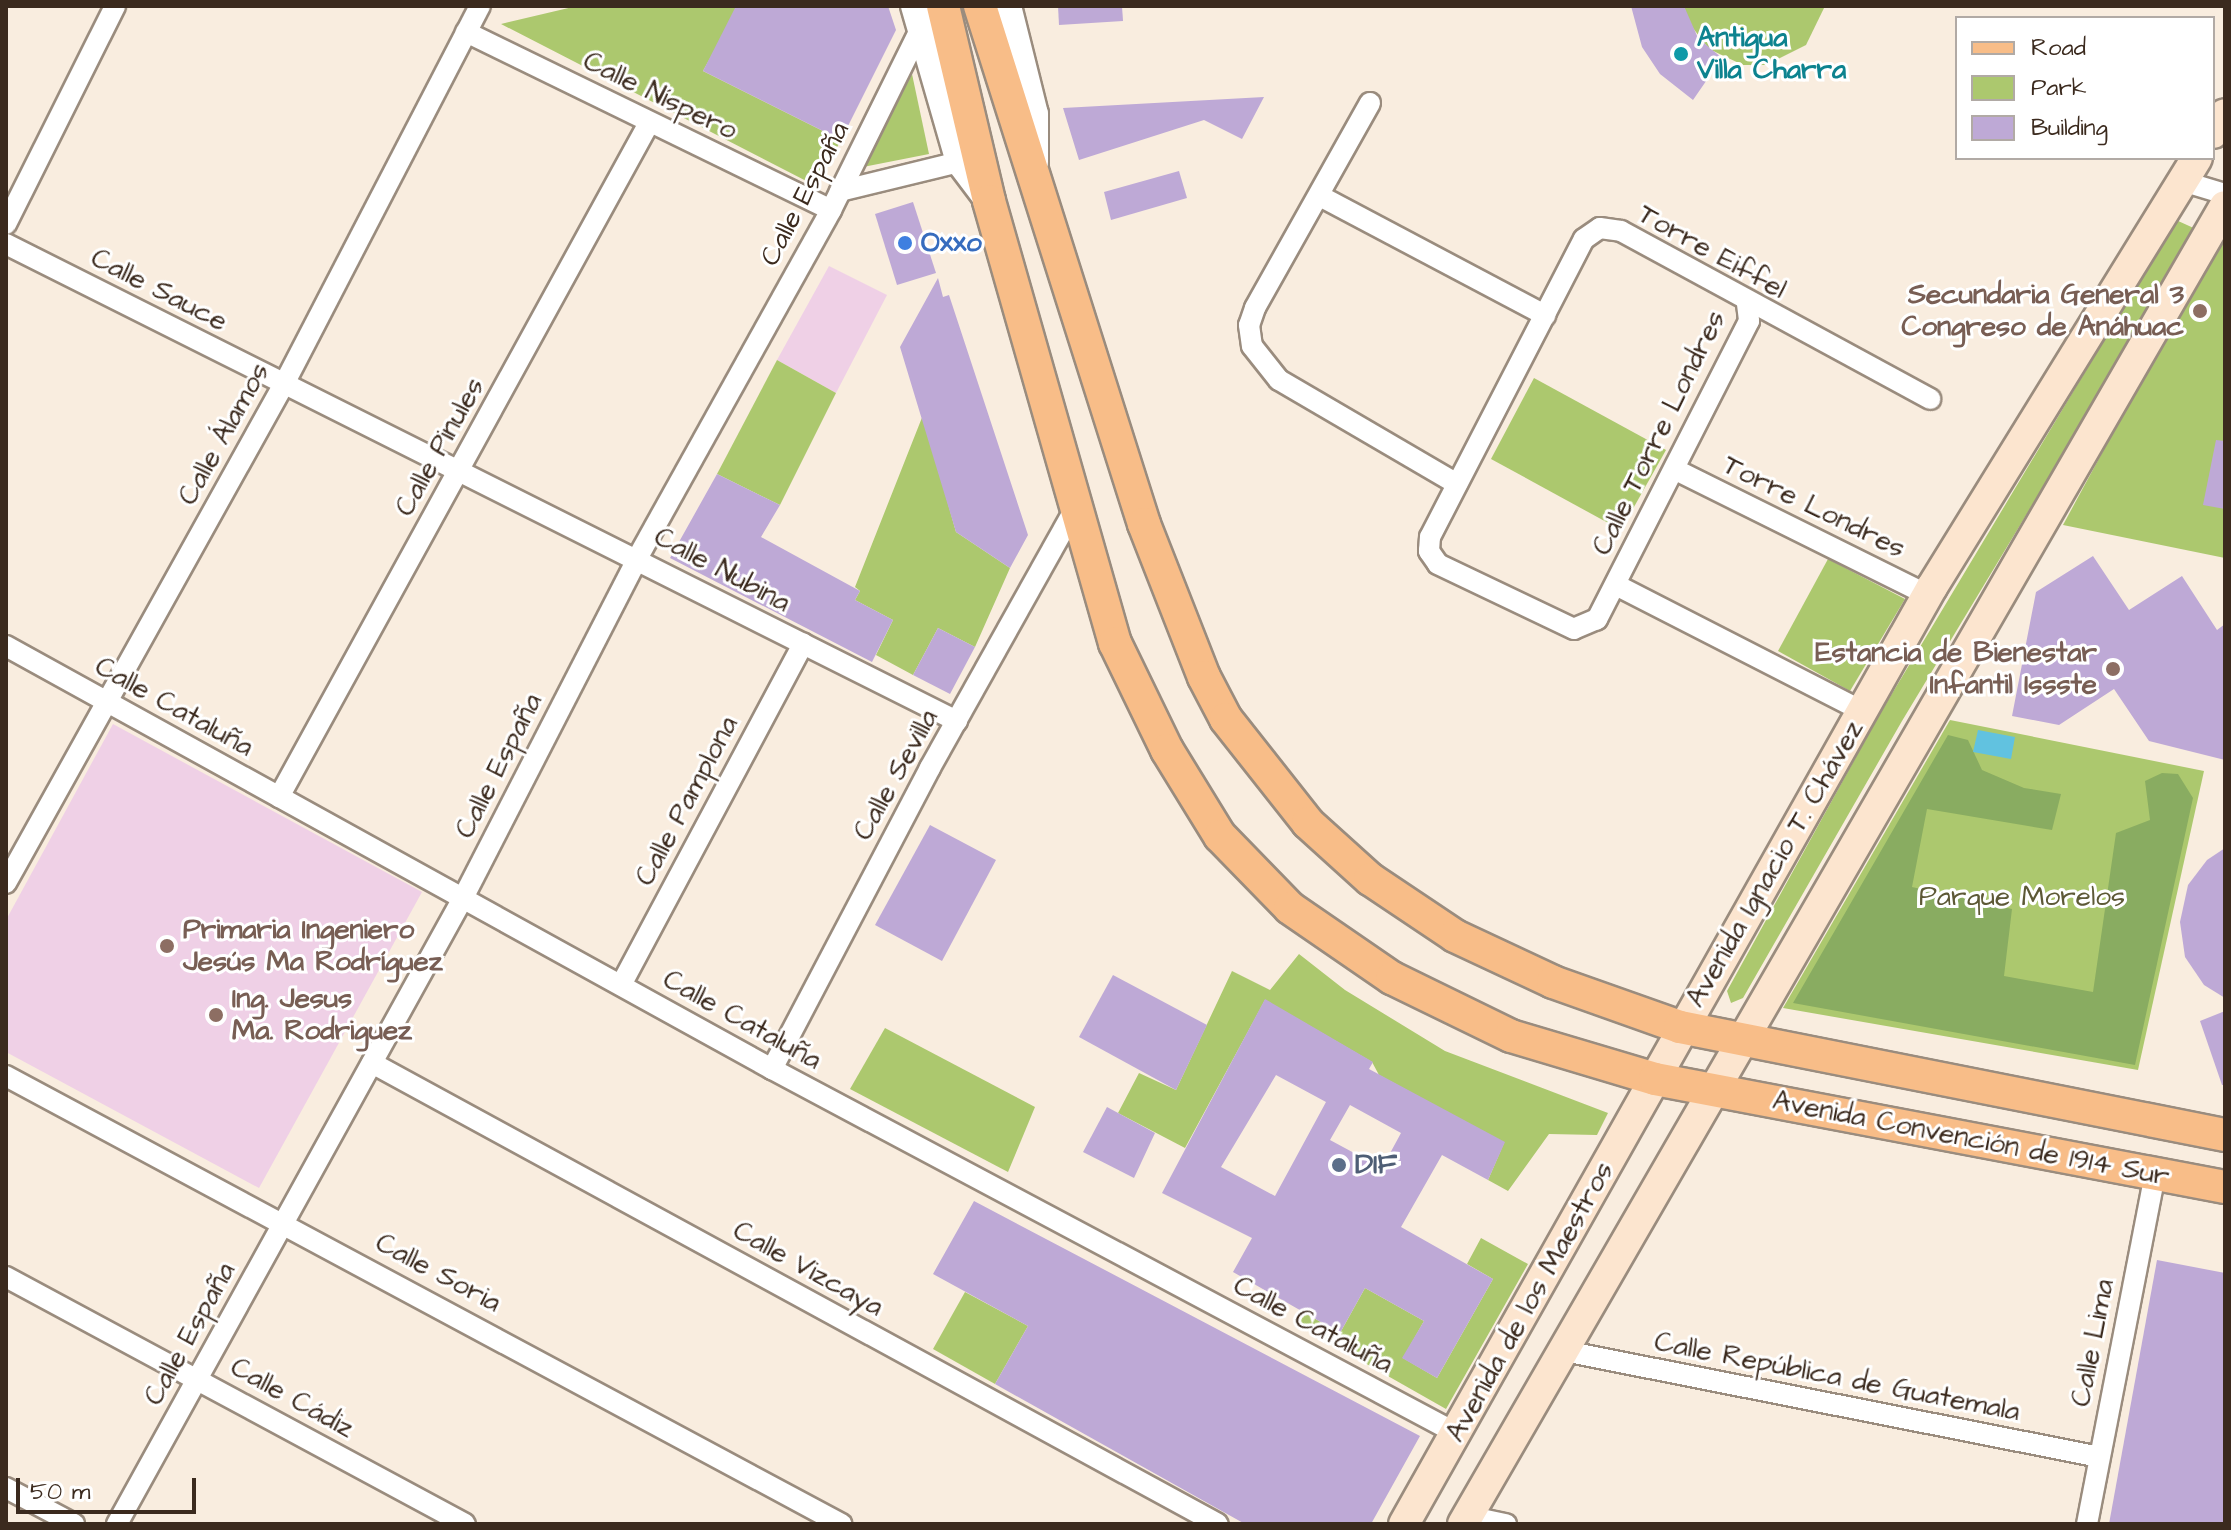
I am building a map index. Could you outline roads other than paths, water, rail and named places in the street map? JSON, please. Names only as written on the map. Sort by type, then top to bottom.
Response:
[{"type":"main road","name":"Avenida Convención de 1914 Sur","points":[[991,10],[1035,170],[1144,524],[1226,719],[1308,823],[1370,879],[1455,936],[1553,982],[1680,1027],[1745,1043],[2225,1135]]},
{"type":"main road","name":"Avenida Convención de 1914 Sur","points":[[932,18],[989,201],[1074,510],[1115,643],[1167,750],[1220,836],[1290,908],[1392,978],[1511,1036],[1655,1079],[2225,1187]]},
{"type":"main road","name":"Avenida Ignacio T. Chávez","points":[[1655,1079],[1680,1027],[1864,712],[1928,595],[2190,169]]},
{"type":"main road","points":[[1717,1091],[2225,206]]},
{"type":"main road","name":"Avenida de los Maestros","points":[[1404,1524],[1655,1079]]},
{"type":"main road","name":"Avenida de los Maestros","points":[[1465,1520],[1717,1091]]},
{"type":"street","points":[[6,224],[115,6]]},
{"type":"street","name":"Calle Álamos","points":[[9,872],[284,384],[480,6]]},
{"type":"street","points":[[932,18],[959,162],[989,201]]},
{"type":"street","name":"Calle España","points":[[117,1524],[463,898],[638,557],[831,210],[932,18]]},
{"type":"street","name":"Calle Níspero","points":[[466,32],[831,210]]},
{"type":"street","points":[[1370,103],[1255,308],[1249,325],[1252,346],[1279,380],[1457,484]]},
{"type":"street","name":"Calle Pinules","points":[[279,797],[649,123]]},
{"type":"street","points":[[840,191],[959,162]]},
{"type":"street","points":[[2190,169],[2225,194]]},
{"type":"street","points":[[1320,196],[1545,315]]},
{"type":"street","name":"Torre Eiffel","points":[[1616,585],[1597,619],[1574,629],[1438,564],[1429,551],[1430,537],[1584,239],[1600,228],[1621,231],[1747,304],[1930,399]]},
{"type":"street","name":"Calle Sauce","points":[[6,244],[459,471]]},
{"type":"street","name":"Calle Torre Londres","points":[[1616,585],[1749,321],[1747,304]]},
{"type":"street","name":"Torre Londres","points":[[1676,470],[1928,595]]},
{"type":"street","name":"Calle Nubina","points":[[459,471],[638,557],[957,721]]},
{"type":"street","name":"Calle Sevilla","points":[[772,1069],[957,721],[1074,510]]},
{"type":"street","points":[[1616,585],[1864,712]]},
{"type":"street","name":"Calle Pamplona","points":[[621,985],[803,644]]},
{"type":"street","name":"Calle Cataluña","points":[[6,646],[772,1069],[1456,1433]]},
{"type":"street","name":"Calle Vizcaya","points":[[372,1063],[1218,1524]]},
{"type":"street","name":"Calle Soria","points":[[6,1076],[284,1222],[841,1524]]},
{"type":"street","name":"Calle Lima","points":[[2087,1524],[2155,1174]]},
{"type":"street","name":"Calle Cádiz","points":[[6,1277],[465,1524]]},
{"type":"street","name":"Calle República de Guatemala","points":[[1564,1351],[2100,1457]]},
{"type":"street","points":[[6,1488],[74,1524]]},
{"type":"street","points":[[1465,1520],[1506,1524]]},
{"type":"water","points":[[1978,730],[2015,737],[2011,759],[1973,752]]},
{"type":"place","name":"Antigua Villa Charra","points":[[1681,54]]},
{"type":"place","name":"Oxxo","points":[[905,243]]},
{"type":"place","name":"Secundaria General 3 Congreso de Anáhuac","points":[[2200,311]]},
{"type":"place","name":"Estancia de Bienestar Infantil Issste","points":[[2113,669]]},
{"type":"place","name":"Primaria Ingeniero Jesús Ma Rodríguez","points":[[167,946]]},
{"type":"place","name":"Ing. Jesus Ma. Rodriguez","points":[[216,1015]]},
{"type":"place","name":"DIF","points":[[1339,1165]]},
{"type":"park label","name":"Parque Morelos","points":[[2022,897]]}]
